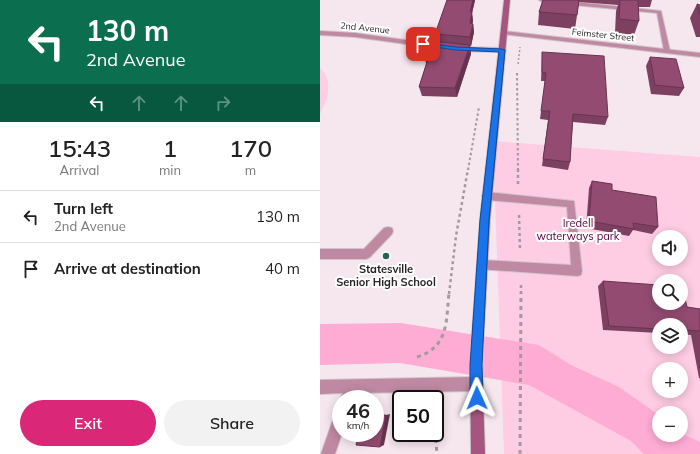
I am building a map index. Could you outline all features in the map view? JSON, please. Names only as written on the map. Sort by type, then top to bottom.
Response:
[{"type":"main road","points":[[478,454],[476,365],[482,265],[487,196],[508,0]]},
{"type":"street","points":[[542,0],[659,12],[667,51]]},
{"type":"street","name":"2nd Avenue","points":[[320,33],[355,35],[456,48],[502,50]]},
{"type":"street","name":"Feimster Street","points":[[504,33],[700,55]]},
{"type":"street","points":[[482,265],[577,271],[571,204],[487,196]]},
{"type":"street","points":[[320,254],[366,254],[388,231]]},
{"type":"street","points":[[384,391],[476,384]]},
{"type":"street","points":[[320,387],[335,390]]},
{"type":"street","points":[[328,454],[332,442]]},
{"type":"path","points":[[417,357],[430,353],[444,335],[456,236],[479,105]]},
{"type":"path","points":[[436,442],[437,454]]},
{"type":"green space","points":[[320,68],[327,79],[328,90],[320,114]]},
{"type":"green space","name":"Iredell waterways park","points":[[493,141],[700,157],[700,454],[504,454]]},
{"type":"shaded area","points":[[401,323],[539,345],[571,365],[619,387],[652,410],[652,442],[688,442],[688,436],[700,442],[700,454],[644,454],[631,441],[529,385],[400,363],[320,365],[320,324]]},
{"type":"building","points":[[447,0],[473,0],[470,12],[472,12],[470,23],[473,24],[470,37],[435,34]]},
{"type":"building","points":[[543,0],[579,0],[577,15],[539,12]]},
{"type":"building","points":[[620,0],[638,0],[639,21],[619,19]]},
{"type":"building","points":[[697,4],[700,5],[700,14]]},
{"type":"building","points":[[432,41],[470,45],[455,88],[419,87],[428,59],[425,58]]},
{"type":"building","points":[[542,52],[604,56],[608,117],[573,114],[570,162],[543,159],[550,111],[541,111],[546,73],[542,72]]},
{"type":"building","points":[[650,57],[676,59],[684,88],[655,85]]},
{"type":"building","points":[[592,181],[612,184],[612,190],[656,197],[658,227],[633,223],[634,229],[589,221]]},
{"type":"building","points":[[603,281],[652,284],[652,310],[688,310],[688,307],[700,309],[700,331],[688,330],[688,318],[652,318],[652,329],[609,326]]},
{"type":"building","points":[[384,415],[386,415],[384,426]]},
{"type":"building","points":[[357,442],[381,442],[380,447],[356,445]]},
{"type":"place","name":"Statesville Senior High School","points":[[386,256]]},
{"type":"route","points":[[423,44],[456,48],[502,50],[485,220],[476,365],[477,398]]}]
